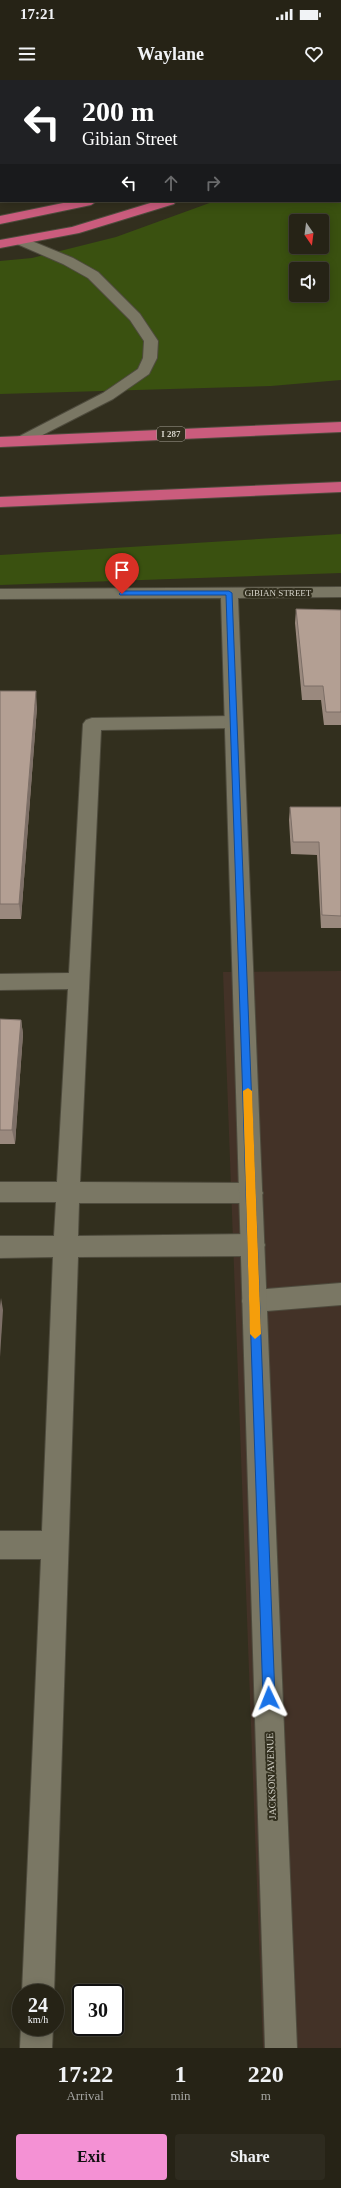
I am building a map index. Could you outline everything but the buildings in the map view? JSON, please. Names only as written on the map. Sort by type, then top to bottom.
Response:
[{"type":"highway","points":[[0,220],[86,202]]},
{"type":"highway","points":[[0,233],[64,223],[142,202]]},
{"type":"highway","points":[[0,244],[74,230],[167,202]]},
{"type":"highway","name":"I 287","points":[[0,442],[341,427]]},
{"type":"highway","points":[[0,502],[341,487]]},
{"type":"street","points":[[21,441],[108,396],[144,371],[150,358],[151,341],[135,317],[93,275],[68,261],[22,241]]},
{"type":"street","name":"GIBIAN STREET","points":[[0,594],[341,592]]},
{"type":"street","name":"JACKSON AVENUE","points":[[229,593],[281,2048]]},
{"type":"street","points":[[38,1984],[56,1546],[68,1192],[92,724],[234,722]]},
{"type":"street","points":[[0,982],[80,981]]},
{"type":"street","points":[[0,1192],[251,1193]]},
{"type":"street","points":[[0,1247],[253,1245]]},
{"type":"street","points":[[254,1301],[341,1294]]},
{"type":"street","points":[[0,1546],[56,1546]]},
{"type":"street","points":[[36,2048],[37,2036]]},
{"type":"shaded area","points":[[341,971],[341,2048],[263,2048],[223,972]]},
{"type":"green space","points":[[212,202],[341,202],[341,380],[271,386],[0,394],[0,261],[32,258],[116,237]]},
{"type":"green space","points":[[341,534],[341,573],[0,585],[0,555]]},
{"type":"slow traffic","points":[[248,1091],[255,1334]]},
{"type":"route","points":[[122,594],[229,593],[269,1698]]}]
